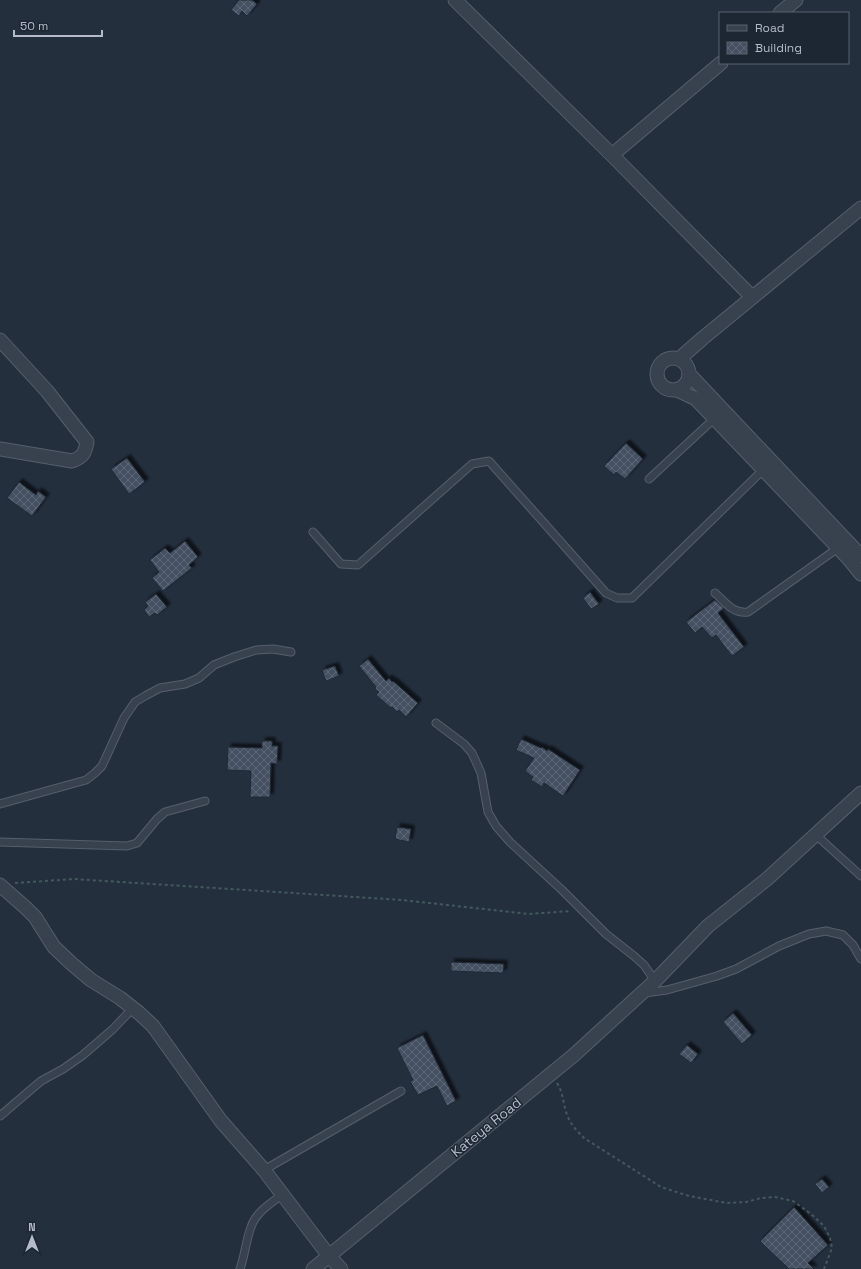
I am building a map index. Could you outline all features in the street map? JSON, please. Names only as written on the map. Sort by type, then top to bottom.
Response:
[{"type":"street","points":[[455,0],[612,154],[752,297]]},
{"type":"street","points":[[781,12],[796,0]]},
{"type":"street","points":[[612,154],[720,64]]},
{"type":"street","points":[[679,358],[861,208]]},
{"type":"street","points":[[0,340],[47,391],[87,442],[85,452],[81,458],[72,461],[0,449]]},
{"type":"street","points":[[857,552],[838,548],[764,469],[719,414],[689,374],[687,366],[679,358],[674,357],[666,359],[661,363],[657,370],[657,376],[661,385],[668,390],[678,390],[696,399],[719,414],[857,552],[861,574]]},
{"type":"street","points":[[678,390],[687,382],[689,374]]},
{"type":"street","name":"Kateya Road","points":[[313,1269],[574,1055],[643,993],[708,926],[767,879],[861,793]]},
{"type":"street","points":[[0,885],[35,917],[54,947],[72,964],[91,980],[120,998],[153,1026],[220,1121],[264,1170],[329,1256],[341,1269]]},
{"type":"lane","points":[[649,479],[719,414]]},
{"type":"lane","points":[[313,532],[341,564],[358,566],[472,464],[489,461],[606,593],[617,598],[632,598],[764,469]]},
{"type":"lane","points":[[715,593],[735,612],[748,612],[838,548]]},
{"type":"lane","points":[[0,804],[86,780],[102,766],[124,718],[135,702],[160,688],[185,684],[199,678],[214,665],[234,656],[256,650],[273,649],[291,652]]},
{"type":"lane","points":[[436,723],[464,744],[472,753],[481,773],[488,812],[496,826],[510,842],[562,890],[606,934],[644,965],[655,981]]},
{"type":"lane","points":[[0,842],[127,846],[137,843],[157,819],[165,812],[204,801]]},
{"type":"lane","points":[[816,835],[861,876]]},
{"type":"lane","points":[[643,993],[667,990],[717,976],[736,969],[779,946],[809,934],[826,931],[843,935],[853,945],[861,959]]},
{"type":"lane","points":[[0,1116],[42,1081],[63,1069],[82,1055],[113,1029],[133,1008]]},
{"type":"lane","points":[[264,1170],[401,1091]]},
{"type":"lane","points":[[240,1269],[251,1226],[265,1206],[283,1194]]},
{"type":"path","points":[[15,883],[74,879],[402,900],[529,914],[582,911]]},
{"type":"path","points":[[551,1074],[559,1087],[568,1118],[584,1138],[661,1187],[689,1196],[727,1203],[746,1202],[761,1198],[775,1197],[793,1201],[824,1226],[830,1238],[832,1248],[824,1269]]},
{"type":"building","points":[[239,0],[252,0],[257,4],[247,16],[242,11],[239,16],[231,10]]},
{"type":"building","points":[[626,443],[643,459],[625,479],[616,472],[614,475],[604,466]]},
{"type":"building","points":[[127,458],[145,482],[129,494],[111,469]]},
{"type":"building","points":[[19,482],[36,495],[38,491],[46,497],[32,516],[7,498]]},
{"type":"building","points":[[185,541],[198,557],[189,565],[192,568],[163,591],[152,578],[159,572],[150,560],[165,548],[170,553]]},
{"type":"building","points":[[590,592],[599,604],[591,609],[583,598]]},
{"type":"building","points":[[156,594],[167,607],[157,615],[155,613],[149,617],[144,610],[148,606],[145,602]]},
{"type":"building","points":[[715,600],[724,608],[718,613],[744,647],[732,656],[716,635],[712,638],[702,627],[695,633],[686,622]]},
{"type":"building","points":[[368,659],[386,681],[389,678],[418,703],[406,717],[399,710],[397,712],[392,707],[391,708],[376,695],[379,692],[375,689],[376,687],[359,666]]},
{"type":"building","points":[[335,666],[339,676],[326,681],[322,670]]},
{"type":"building","points":[[521,739],[541,748],[542,747],[547,751],[548,749],[580,770],[563,796],[544,783],[542,787],[531,780],[533,777],[525,771],[534,758],[516,750]]},
{"type":"building","points":[[262,741],[272,741],[272,746],[278,746],[277,764],[271,763],[270,797],[250,797],[251,771],[227,770],[228,747],[262,748]]},
{"type":"building","points":[[397,827],[411,829],[409,842],[395,839]]},
{"type":"building","points":[[451,962],[504,964],[503,973],[451,971]]},
{"type":"building","points":[[733,1013],[752,1035],[742,1044],[723,1022]]},
{"type":"building","points":[[423,1035],[456,1101],[447,1106],[437,1086],[418,1095],[410,1081],[413,1080],[397,1048]]},
{"type":"building","points":[[687,1045],[698,1054],[691,1063],[679,1054]]},
{"type":"building","points":[[822,1179],[829,1187],[822,1193],[815,1184]]},
{"type":"building","points":[[794,1207],[828,1245],[808,1263],[814,1269],[789,1269],[760,1241]]}]
